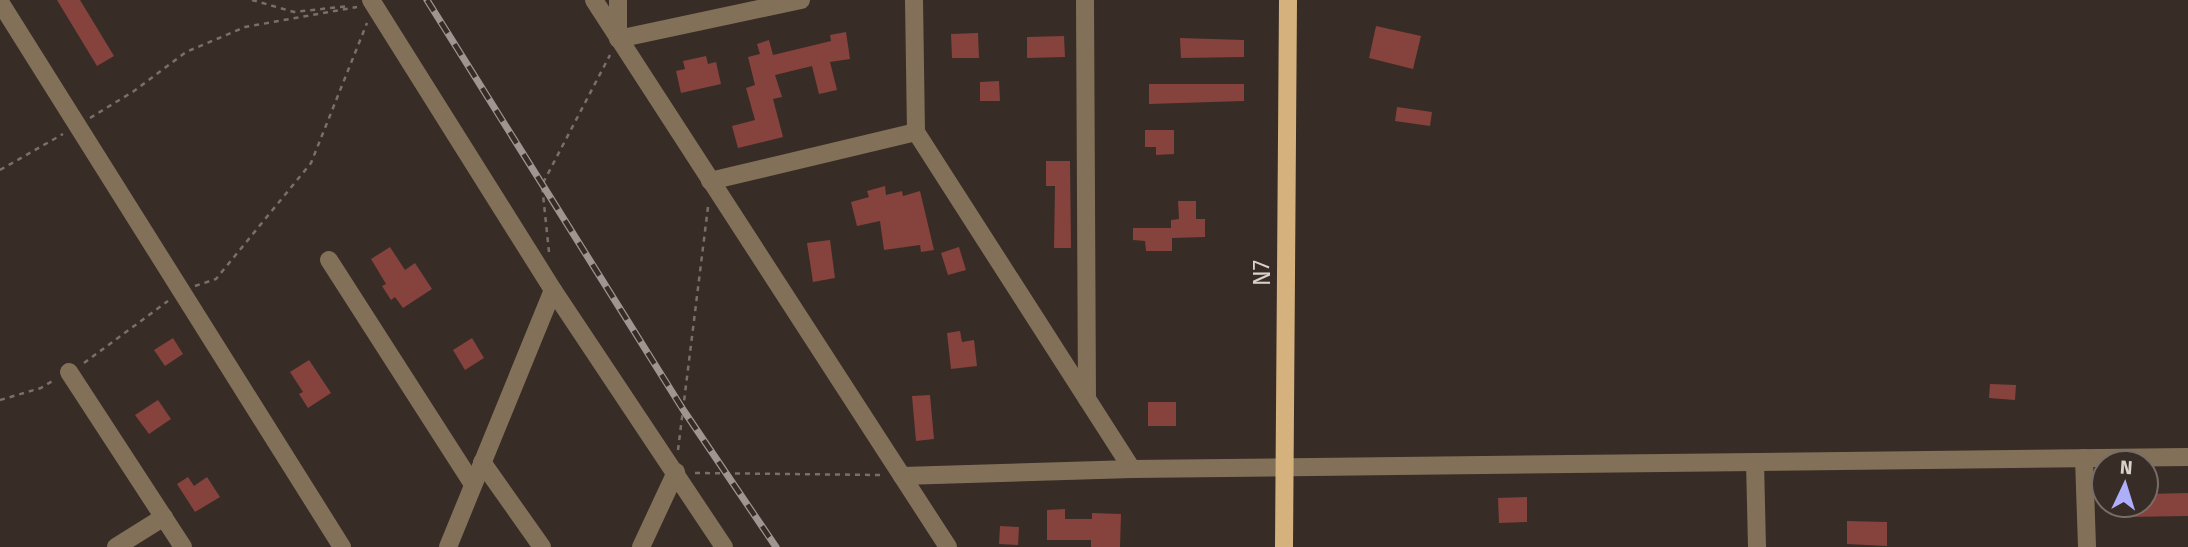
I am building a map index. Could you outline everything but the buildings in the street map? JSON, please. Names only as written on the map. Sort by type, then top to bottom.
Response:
[{"type":"main road","name":"N7","points":[[1284,547],[1287,0]]},
{"type":"street","points":[[594,0],[948,547]]},
{"type":"street","points":[[618,0],[618,39]]},
{"type":"street","points":[[618,39],[757,5],[801,0]]},
{"type":"street","points":[[914,0],[916,132],[1132,470]]},
{"type":"street","points":[[1085,0],[1087,400]]},
{"type":"street","points":[[0,2],[342,547]]},
{"type":"street","points":[[372,2],[553,290],[676,472],[723,547]]},
{"type":"street","points":[[710,181],[916,132]]},
{"type":"street","points":[[329,260],[472,483]]},
{"type":"street","points":[[449,547],[472,483],[553,290]]},
{"type":"street","points":[[69,372],[183,547]]},
{"type":"street","points":[[902,476],[1285,467],[2188,457]]},
{"type":"street","points":[[2084,458],[2087,547]]},
{"type":"street","points":[[482,462],[542,547]]},
{"type":"street","points":[[1755,462],[1757,547]]},
{"type":"street","points":[[640,547],[676,472]]},
{"type":"street","points":[[116,547],[164,517]]},
{"type":"path","points":[[252,0],[294,12],[372,2]]},
{"type":"path","points":[[0,170],[134,92],[186,52],[245,27],[372,2]]},
{"type":"path","points":[[0,400],[41,388],[101,353],[181,291],[216,279],[311,163],[343,89],[372,2]]},
{"type":"path","points":[[550,264],[542,185],[618,39]]},
{"type":"path","points":[[710,181],[676,472],[902,476]]},
{"type":"railway","points":[[427,0],[684,411],[776,547]]}]
